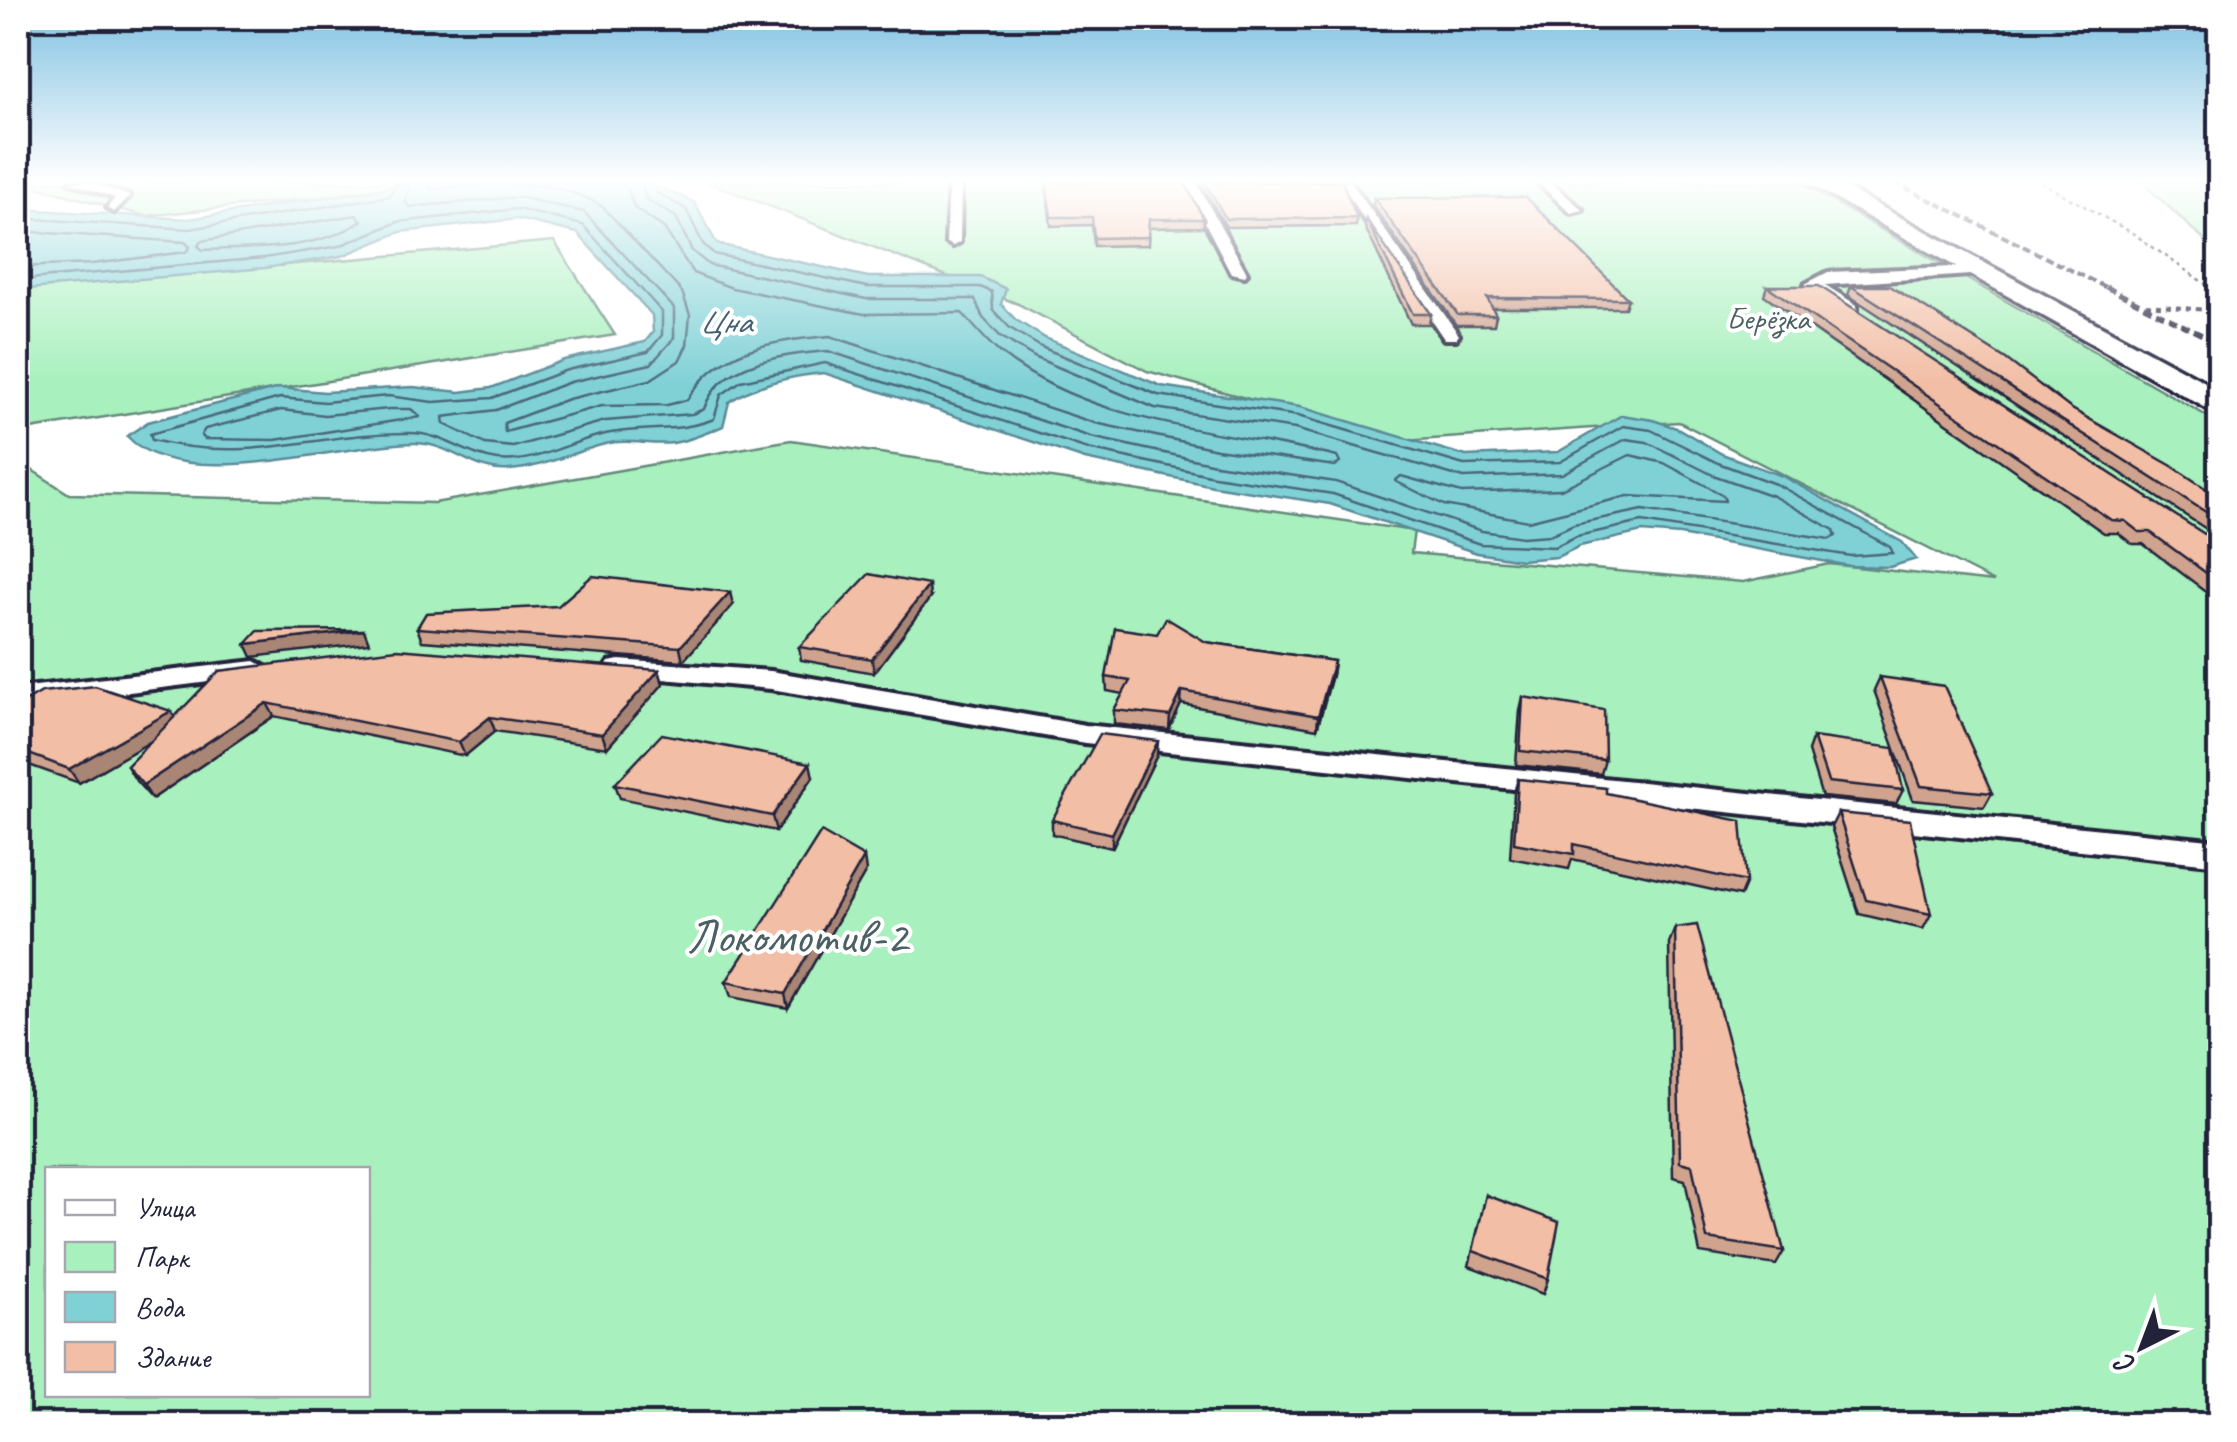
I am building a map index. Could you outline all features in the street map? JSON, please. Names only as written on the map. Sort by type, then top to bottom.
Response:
[{"type":"street","points":[[1939,249],[2220,404]]},
{"type":"lane","points":[[1227,249],[1239,272]]},
{"type":"lane","points":[[1391,249],[1450,336]]},
{"type":"lane","points":[[1862,316],[1813,284],[1828,277],[1978,271]]},
{"type":"lane","points":[[18,697],[286,666]]},
{"type":"lane","points":[[597,666],[771,680],[1085,734],[2220,853]]},
{"type":"path","points":[[2156,249],[2220,294]]},
{"type":"green space","points":[[461,249],[559,249],[615,335],[18,431],[18,289]]},
{"type":"green space","name":"Локомотив-2","points":[[879,249],[1916,249],[2219,423],[2219,1424],[18,1424],[18,461],[69,494],[434,503],[791,440],[1414,531],[1411,553],[1743,582],[1829,564],[1994,582],[1679,422],[1403,441],[1147,371],[1018,304]]},
{"type":"water","name":"Цна","points":[[18,249],[358,249],[342,256],[265,268],[18,290]]},
{"type":"water","name":"Цна","points":[[592,249],[741,249],[868,277],[981,277],[1006,289],[1001,304],[1016,320],[1045,338],[1161,386],[1300,407],[1466,456],[1558,452],[1622,415],[1653,420],[1679,429],[1722,454],[1782,476],[1902,542],[1916,559],[1890,567],[1850,566],[1680,535],[1642,532],[1580,546],[1557,557],[1521,560],[1477,553],[1330,504],[1213,486],[1085,459],[824,373],[775,382],[740,395],[729,402],[723,426],[692,438],[665,444],[614,442],[521,469],[496,470],[441,448],[416,443],[265,462],[185,462],[152,453],[127,436],[148,422],[279,388],[325,392],[413,387],[460,392],[491,388],[564,360],[645,342],[653,332],[652,315]]},
{"type":"building","points":[[1381,249],[1387,249],[1431,314],[1413,314]]},
{"type":"building","points":[[1411,249],[1578,249],[1628,299],[1487,298],[1496,315],[1458,315]]},
{"type":"building","points":[[1767,286],[1819,286],[2220,544],[2220,583],[2150,532],[2139,532],[2125,521],[2111,520]]},
{"type":"building","points":[[1851,286],[1890,286],[2006,359],[2070,408],[2220,498],[2220,521]]},
{"type":"building","points":[[869,574],[929,585],[872,659],[799,647]]},
{"type":"building","points":[[592,576],[730,592],[680,647],[417,628],[426,613],[558,606]]},
{"type":"building","points":[[1166,618],[1206,642],[1334,661],[1318,716],[1182,691],[1170,716],[1114,710],[1130,681],[1106,677],[1115,628],[1157,634]]},
{"type":"building","points":[[364,630],[246,644],[258,631]]},
{"type":"building","points":[[397,649],[659,670],[602,734],[490,717],[459,742],[267,703],[143,785],[127,766],[219,671]]},
{"type":"building","points":[[1880,677],[1944,686],[1992,793],[1921,786]]},
{"type":"building","points":[[95,686],[171,711],[69,769],[18,750],[18,706],[42,692]]},
{"type":"building","points":[[1523,697],[1604,710],[1605,760],[1520,751]]},
{"type":"building","points":[[662,734],[810,763],[772,816],[615,784]]},
{"type":"building","points":[[1100,734],[1158,741],[1112,834],[1052,820]]},
{"type":"building","points":[[1813,737],[1894,748],[1903,790],[1828,782]]},
{"type":"building","points":[[1518,779],[1606,788],[1606,793],[1741,821],[1746,882],[1574,844],[1574,854],[1514,843]]},
{"type":"building","points":[[1838,813],[1910,820],[1931,914],[1866,900]]},
{"type":"building","points":[[821,832],[864,857],[785,994],[726,982]]},
{"type":"building","points":[[1697,925],[1784,1251],[1707,1239],[1692,1165],[1680,1162],[1675,928]]},
{"type":"building","points":[[1486,1195],[1559,1222],[1548,1279],[1473,1251]]},
{"type":"railway","points":[[2029,249],[2111,290]]},
{"type":"railway","points":[[2106,287],[2220,344]]},
{"type":"park label","name":"Берёзка","points":[[1768,318]]}]
